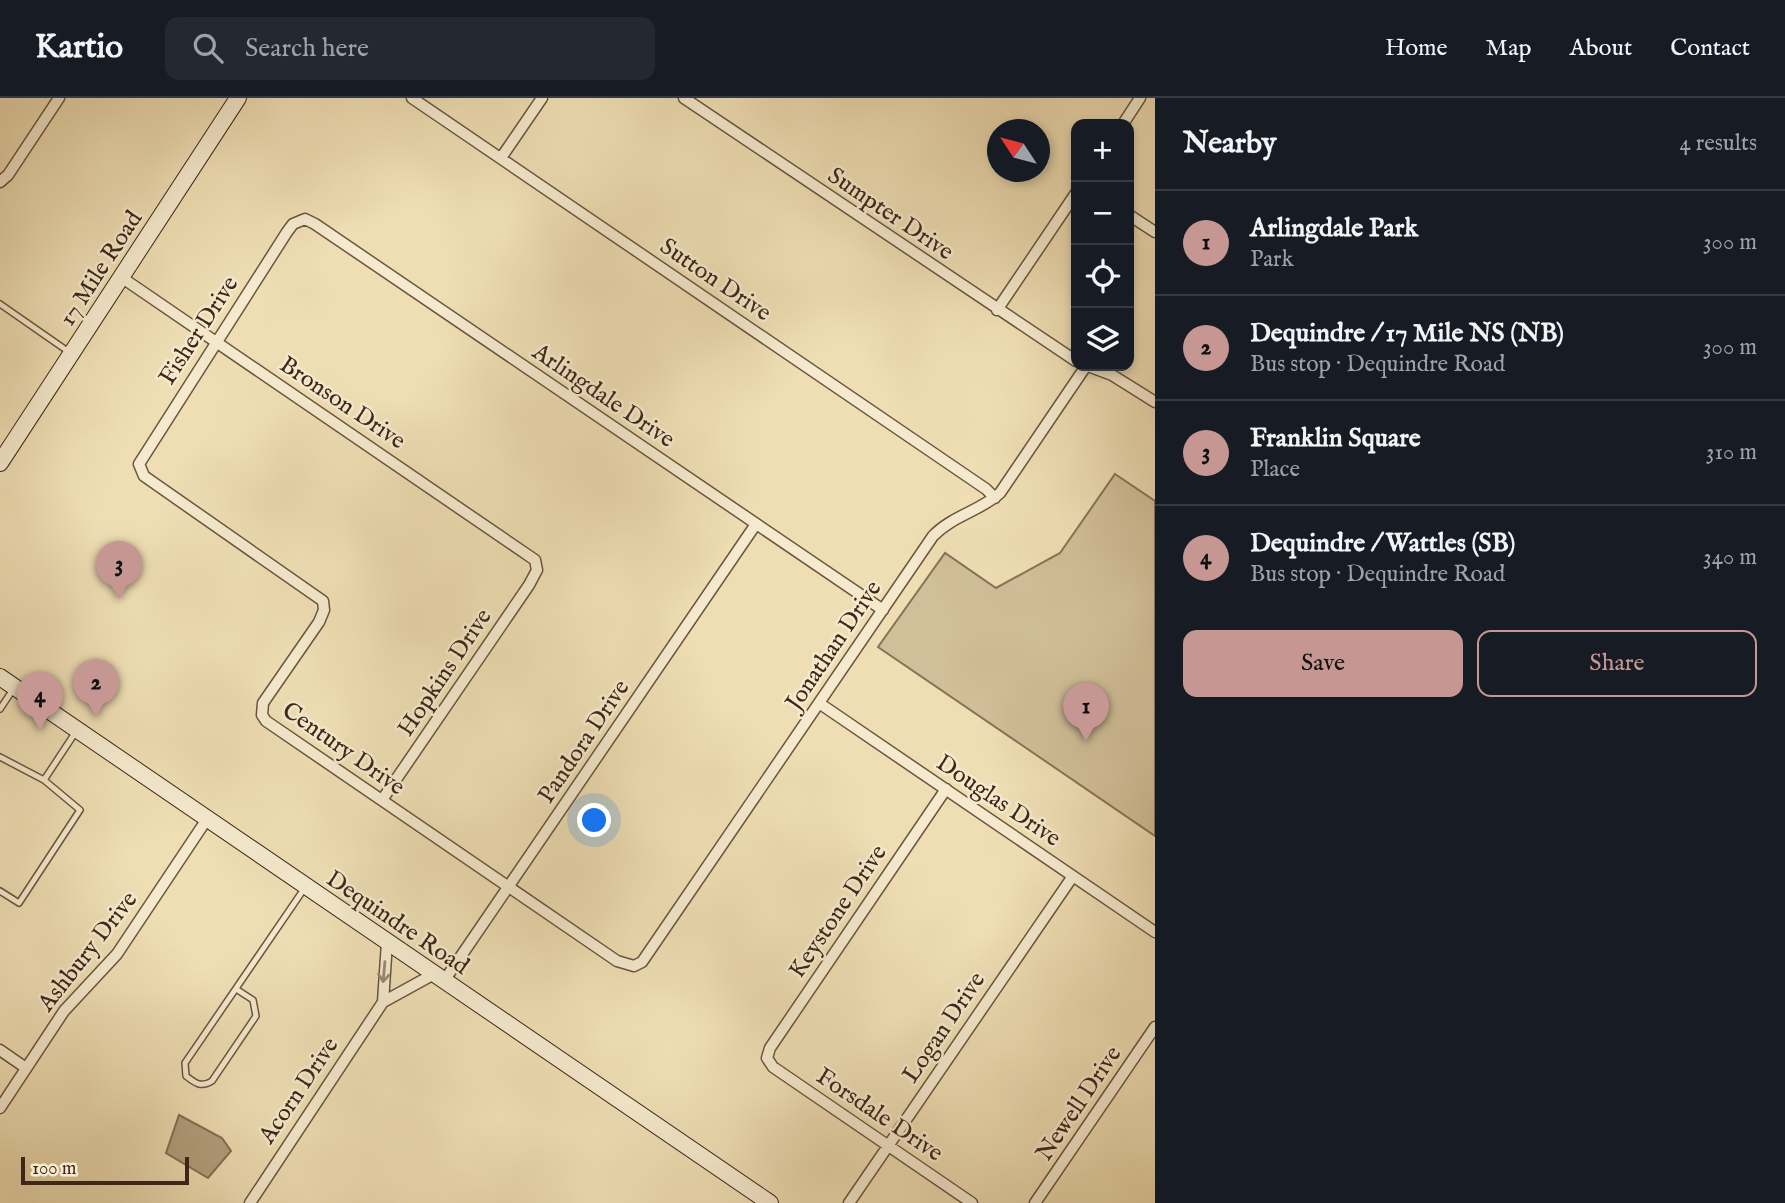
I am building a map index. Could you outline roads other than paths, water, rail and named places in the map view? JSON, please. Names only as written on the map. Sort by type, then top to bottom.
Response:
[{"type":"main road","name":"17 Mile Road","points":[[1,460],[238,98]]},
{"type":"main road","name":"Dequindre Road","points":[[0,677],[770,1203]]},
{"type":"street","points":[[0,182],[8,175],[59,98]]},
{"type":"street","name":"Sutton Drive","points":[[412,98],[986,489],[995,498]]},
{"type":"street","points":[[501,158],[542,98]]},
{"type":"street","name":"Sumpter Drive","points":[[684,98],[1071,358]]},
{"type":"street","points":[[1126,119],[1140,98]]},
{"type":"street","points":[[997,310],[1071,200]]},
{"type":"street","points":[[1134,218],[1155,232]]},
{"type":"street","name":"Fisher Drive","points":[[139,468],[144,452],[216,341],[287,232],[300,220]]},
{"type":"street","name":"Arlingdale Drive","points":[[300,220],[315,224],[883,610]]},
{"type":"street","name":"Bronson Drive","points":[[121,277],[532,556],[537,565]]},
{"type":"street","name":"Jonathan Drive","points":[[634,967],[642,962],[941,528],[995,498],[1084,371]]},
{"type":"street","points":[[1103,371],[1112,374],[1155,402]]},
{"type":"street","name":"Century Drive","points":[[139,468],[144,476],[323,601],[323,615],[262,703],[262,715],[617,961],[634,967]]},
{"type":"street","name":"Pandora Drive","points":[[439,978],[509,886],[756,524]]},
{"type":"street","name":"Hopkins Drive","points":[[382,800],[529,585],[537,565]]},
{"type":"street","name":"Douglas Drive","points":[[819,703],[1155,932]]},
{"type":"street","name":"Keystone Drive","points":[[767,1058],[775,1041],[946,789]]},
{"type":"street","name":"Ashbury Drive","points":[[0,1108],[64,1011],[117,954],[207,819]]},
{"type":"street","name":"Logan Drive","points":[[849,1203],[1073,876]]},
{"type":"street","name":"Acorn Drive","points":[[250,1203],[383,1002],[387,942]]},
{"type":"street","name":"Acorn Drive","points":[[383,1002],[439,978]]},
{"type":"street","name":"Newell Drive","points":[[1035,1203],[1155,1027]]},
{"type":"street","points":[[0,1050],[26,1068]]},
{"type":"street","name":"Forsdale Drive","points":[[767,1058],[773,1067],[972,1203]]},
{"type":"lane","points":[[0,304],[71,354]]},
{"type":"lane","points":[[0,709],[15,687]]},
{"type":"lane","points":[[44,780],[77,730]]},
{"type":"lane","points":[[0,756],[44,780],[80,810],[19,904],[0,891]]},
{"type":"lane","points":[[236,989],[253,1000],[256,1016],[212,1081],[205,1085],[197,1084],[186,1076],[186,1063],[236,989],[306,886]]},
{"type":"place","name":"Franklin Square","points":[[119,599]]},
{"type":"place","name":"Dequindre / 17 Mile NS (NB)","points":[[96,717]]},
{"type":"place","name":"Dequindre / Wattles (SB)","points":[[40,730]]},
{"type":"place","name":"Arlingdale Park","points":[[1086,741]]}]
